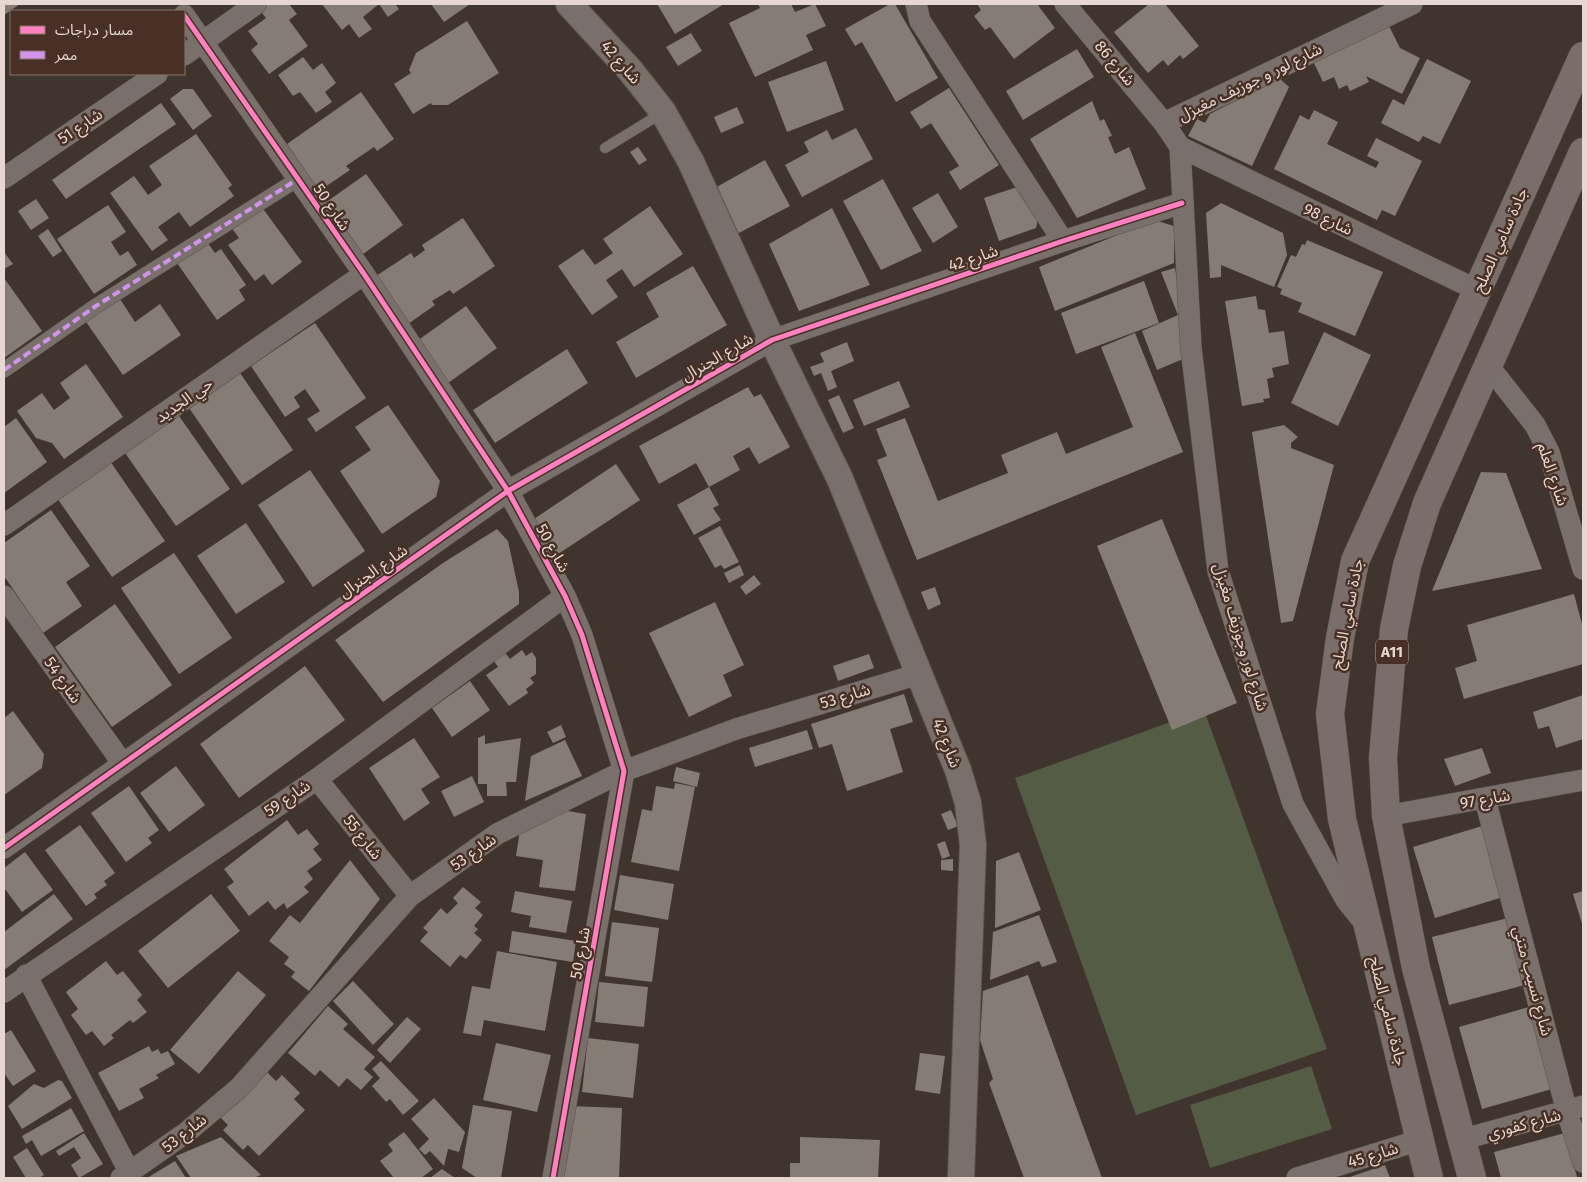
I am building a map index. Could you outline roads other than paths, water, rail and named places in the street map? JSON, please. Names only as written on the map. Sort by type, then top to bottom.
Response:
[{"type":"highway","name":"جادة سامي الصلح","points":[[1429,1178],[1342,819],[1330,714],[1340,638],[1355,561],[1583,56]]},
{"type":"highway","name":"A11","points":[[1472,1178],[1464,1140],[1416,968],[1386,816],[1383,758],[1394,629],[1407,566],[1427,503],[1487,364],[1583,152]]},
{"type":"street","points":[[185,54],[256,4]]},
{"type":"street","name":"شارع 42","points":[[569,4],[630,70],[663,112],[691,162],[772,340],[840,479],[961,778],[968,803],[973,845],[961,1178]]},
{"type":"street","points":[[916,4],[920,20],[1063,241]]},
{"type":"street","name":"شارع 86","points":[[1065,4],[1164,123]]},
{"type":"street","name":"شارع لور و جوزيف مغيزل","points":[[1182,203],[1180,147],[1164,123],[1412,4]]},
{"type":"street","name":"شارع 50","points":[[185,16],[364,274],[508,491],[565,596],[582,635],[624,771],[553,1178]]},
{"type":"street","name":"شارع 51","points":[[4,178],[156,75]]},
{"type":"street","name":"شارع 98","points":[[1180,147],[1477,290]]},
{"type":"street","points":[[4,370],[96,306],[298,179]]},
{"type":"street","name":"شارع 42","points":[[772,340],[1063,241],[1182,203]]},
{"type":"street","name":"شارع لور وجوزيف مغيزل","points":[[1182,203],[1190,348],[1218,571],[1293,804],[1346,900],[1367,926]]},
{"type":"street","name":"حي الجديد","points":[[4,525],[364,274]]},
{"type":"street","name":"شارع الجنرال","points":[[4,848],[508,491],[772,340]]},
{"type":"street","name":"شارع العلم","points":[[1487,364],[1535,425],[1548,452],[1583,569]]},
{"type":"street","name":"شارع 54","points":[[4,596],[123,764]]},
{"type":"street","name":"شارع 59","points":[[4,992],[26,975],[317,778],[565,596]]},
{"type":"street","name":"شارع 53","points":[[125,1176],[187,1132],[239,1088],[410,896],[497,834],[624,771],[736,729],[919,674]]},
{"type":"street","name":"شارع 55","points":[[317,778],[410,896]]},
{"type":"street","name":"شارع 97","points":[[1386,816],[1583,780]]},
{"type":"street","name":"شارع نسيب متني","points":[[1485,799],[1575,1109],[1583,1162]]},
{"type":"street","points":[[26,975],[125,1176]]},
{"type":"street","name":"شارع كفوري","points":[[1464,1140],[1575,1109]]},
{"type":"street","name":"شارع 45","points":[[1297,1178],[1420,1140]]},
{"type":"lane","points":[[605,148],[663,112]]}]
